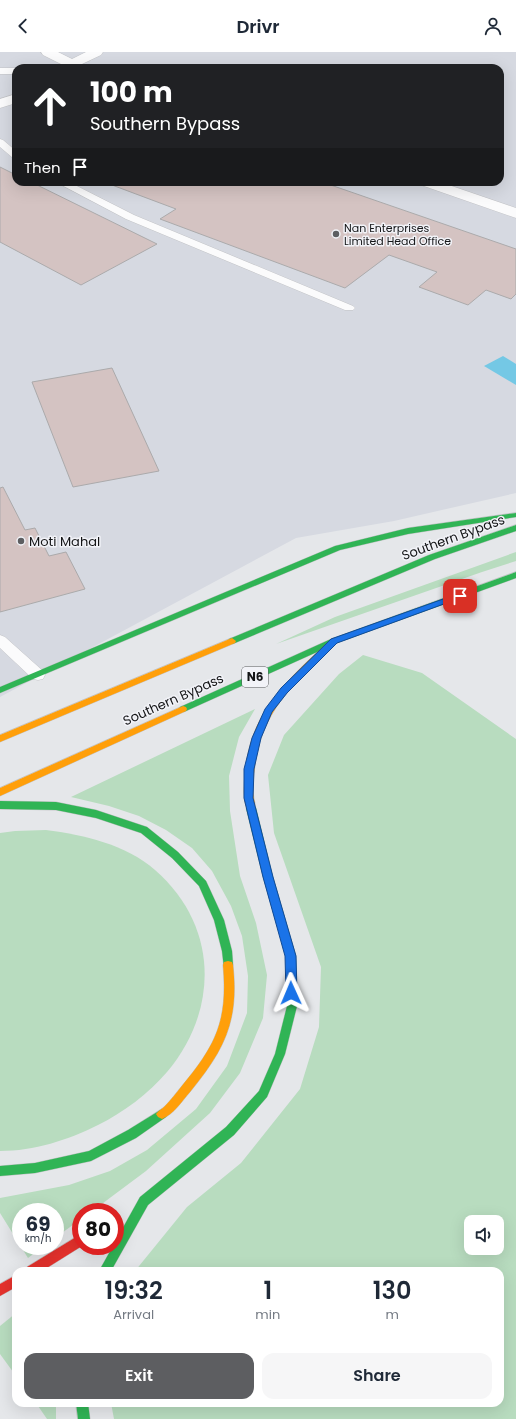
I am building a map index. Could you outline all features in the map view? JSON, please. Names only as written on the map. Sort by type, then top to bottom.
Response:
[{"type":"highway","points":[[0,690],[338,548],[408,531],[516,515]]},
{"type":"highway","name":"Southern Bypass","points":[[0,739],[432,557],[516,528]]},
{"type":"highway","name":"Southern Bypass","points":[[0,792],[334,641],[516,575]]},
{"type":"highway","points":[[127,1212],[144,1201],[230,1131],[263,1094],[280,1054],[292,1006],[291,956],[268,877],[248,798],[249,769],[256,738],[268,711],[284,691],[334,641]]},
{"type":"highway","points":[[0,805],[56,806],[96,814],[144,830],[176,855],[203,884],[219,920],[227,951],[230,987],[225,1028],[202,1071],[169,1109],[132,1134],[91,1156],[35,1168],[0,1171]]},
{"type":"highway","points":[[107,1267],[144,1201]]},
{"type":"highway","points":[[38,1267],[72,1246]]},
{"type":"highway","points":[[0,1290],[12,1283]]},
{"type":"highway","points":[[82,1407],[84,1419]]},
{"type":"street","points":[[48,52],[72,64]]},
{"type":"street","points":[[79,64],[96,52]]},
{"type":"street","points":[[0,104],[12,100]]},
{"type":"street","points":[[438,186],[516,213]]},
{"type":"lane","points":[[0,71],[12,71]]},
{"type":"lane","points":[[0,142],[12,152]]},
{"type":"lane","points":[[69,186],[130,217],[349,308]]},
{"type":"lane","points":[[0,640],[38,675]]},
{"type":"shaded area","points":[[0,52],[516,52],[516,493],[394,521],[296,538],[0,697]]},
{"type":"green space","points":[[516,552],[516,561],[276,644],[335,617]]},
{"type":"green space","points":[[363,655],[422,673],[516,739],[516,1419],[114,1419],[112,1407],[504,1407],[504,1267],[138,1267],[187,1207],[241,1163],[300,1089],[319,1027],[321,967],[274,833],[268,775],[284,735],[339,674]]},
{"type":"green space","points":[[255,709],[239,737],[229,776],[230,811],[240,876],[256,923],[267,975],[263,1018],[240,1073],[210,1113],[146,1171],[103,1203],[72,1203],[72,1226],[64,1231],[64,1203],[12,1203],[12,1232],[0,1213],[0,1198],[69,1185],[110,1171],[147,1150],[196,1109],[227,1066],[247,1013],[248,976],[242,936],[231,906],[212,871],[192,848],[166,830],[139,816],[109,806],[71,797]]},
{"type":"green space","points":[[46,830],[104,842],[131,853],[155,870],[176,892],[191,916],[200,941],[204,968],[203,995],[196,1022],[184,1047],[167,1072],[152,1088],[135,1102],[98,1125],[63,1140],[38,1147],[0,1151],[0,833]]},
{"type":"green space","points":[[12,1316],[12,1370],[0,1354],[0,1326]]},
{"type":"green space","points":[[39,1407],[56,1407],[56,1419],[47,1419]]},
{"type":"water","points":[[503,356],[516,364],[516,385],[484,366]]},
{"type":"building","points":[[0,167],[12,173],[12,186],[39,186],[157,244],[81,285],[0,242]]},
{"type":"building","name":"Nan Enterprises Limited Head Office","points":[[115,186],[334,186],[516,249],[516,294],[511,299],[486,290],[468,305],[419,287],[437,272],[389,255],[345,288],[160,219],[176,209]]},
{"type":"building","points":[[112,368],[159,471],[73,487],[32,382]]},
{"type":"building","name":"Moti Mahal","points":[[3,487],[25,530],[35,528],[49,556],[66,552],[85,589],[0,612],[0,488]]},
{"type":"traffic: fast","points":[[0,690],[338,548],[408,531],[516,515]]},
{"type":"traffic: fast","points":[[232,641],[432,557],[516,528]]},
{"type":"traffic: fast","points":[[183,709],[334,641],[516,575]]},
{"type":"traffic: fast","points":[[0,805],[56,806],[96,814],[144,830],[175,855],[203,884],[219,920],[227,951],[228,965]]},
{"type":"traffic: fast","points":[[107,1267],[144,1201],[230,1131],[263,1094],[280,1054],[292,1006],[291,956],[268,877],[251,808]]},
{"type":"traffic: fast","points":[[0,1171],[35,1168],[91,1156],[132,1134],[162,1114]]},
{"type":"traffic: fast","points":[[82,1407],[84,1419]]},
{"type":"traffic: slow","points":[[0,739],[232,641]]},
{"type":"traffic: slow","points":[[251,808],[249,797],[249,771],[254,744],[263,720],[283,691],[334,641]]},
{"type":"traffic: slow","points":[[0,792],[183,709]]},
{"type":"traffic: slow","points":[[162,1114],[169,1109],[207,1061],[224,1029],[228,1006],[228,965]]},
{"type":"traffic: jam","points":[[37,1267],[72,1246]]},
{"type":"traffic: jam","points":[[0,1290],[12,1283]]},
{"type":"place","name":"Nan Enterprises Limited Head Office","points":[[336,234]]},
{"type":"place","name":"Moti Mahal","points":[[21,541]]},
{"type":"route","points":[[291,993],[291,956],[268,877],[248,798],[249,769],[256,738],[268,711],[284,691],[334,641],[460,596]]}]
